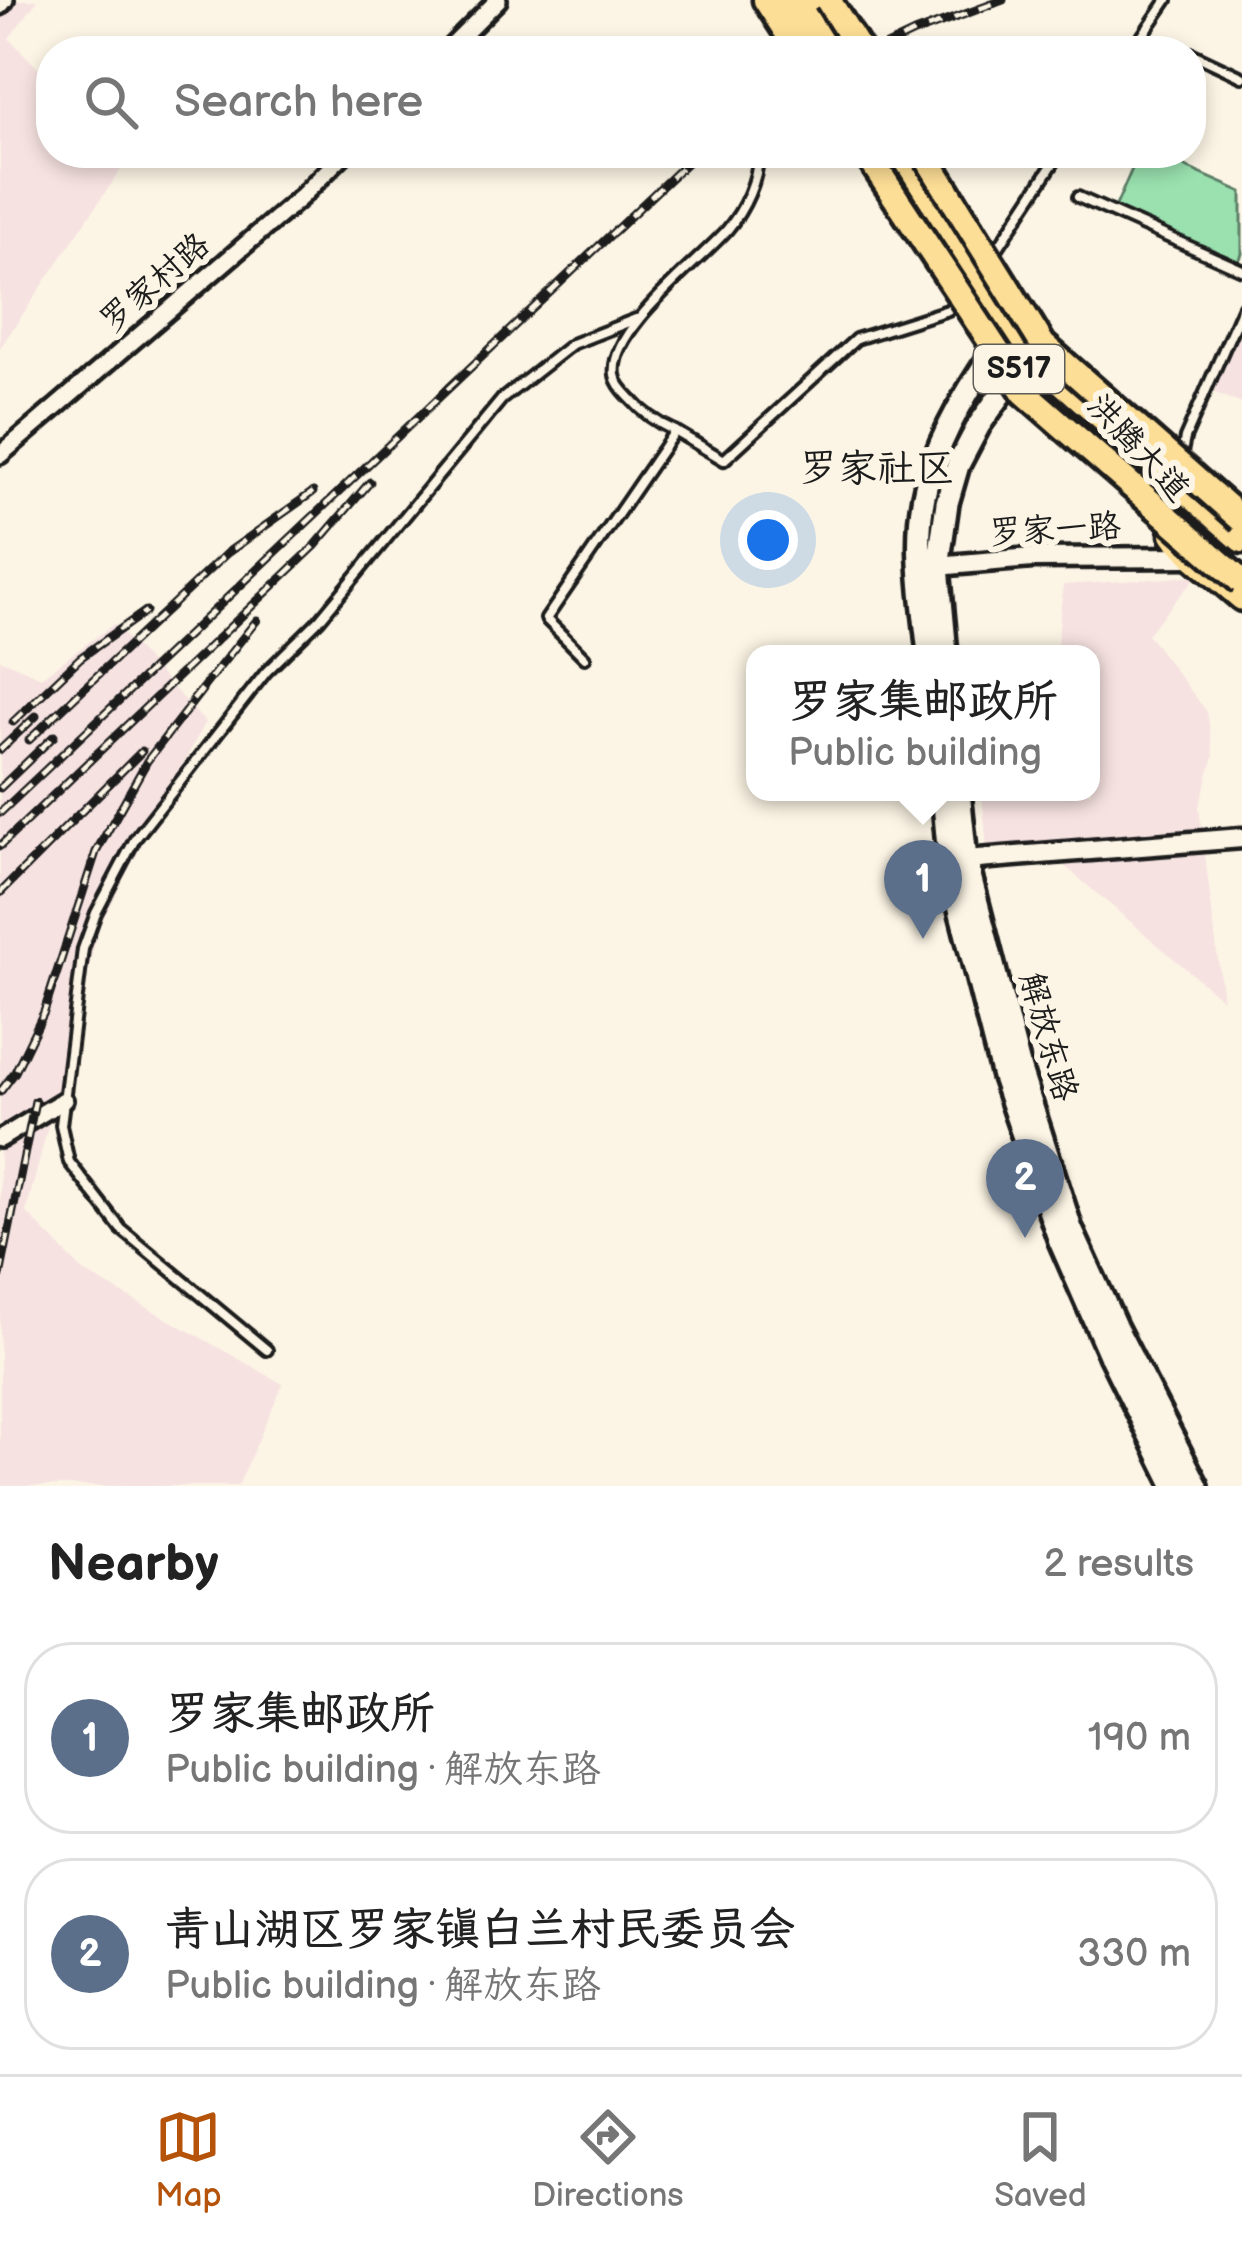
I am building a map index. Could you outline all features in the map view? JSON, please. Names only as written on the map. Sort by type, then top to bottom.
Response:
[{"type":"main road","points":[[766,0],[806,36]]},
{"type":"main road","points":[[784,0],[810,36]]},
{"type":"main road","points":[[807,0],[815,36]]},
{"type":"main road","points":[[828,0],[851,36]]},
{"type":"main road","points":[[825,36],[848,0]]},
{"type":"main road","points":[[876,168],[1024,392],[1242,582]]},
{"type":"main road","name":"洪腾大道","points":[[891,168],[974,283]]},
{"type":"main road","name":"洪腾大道","points":[[910,168],[974,283],[1025,362],[1194,556],[1242,598]]},
{"type":"main road","points":[[933,168],[1043,345],[1242,520]]},
{"type":"main road","points":[[928,645],[928,476],[958,407],[1006,335]]},
{"type":"main road","points":[[944,645],[929,567],[947,502],[958,465],[979,424],[1025,362]]},
{"type":"main road","name":"洪腾大道","points":[[1025,362],[1242,540]]},
{"type":"main road","name":"解放东路","points":[[944,801],[950,870],[1003,1077],[1060,1241],[1175,1486]]},
{"type":"main road","name":"解放东路","points":[[960,801],[966,860],[1020,1070],[1071,1229],[1197,1486]]},
{"type":"street","points":[[462,36],[498,0]]},
{"type":"street","name":"罗家村路","points":[[0,455],[330,168]]},
{"type":"street","name":"罗家一路","points":[[929,567],[1032,558],[1194,556]]},
{"type":"street","points":[[966,860],[1242,838]]},
{"type":"street","points":[[0,1139],[64,1100]]},
{"type":"lane","points":[[1142,36],[1167,0]]},
{"type":"lane","points":[[1206,60],[1242,77]]},
{"type":"lane","points":[[758,168],[746,201],[730,226],[636,319],[617,359],[615,376],[641,410],[724,460],[856,339],[948,310],[974,283],[1050,168]]},
{"type":"lane","points":[[1078,196],[1242,270]]},
{"type":"lane","points":[[1196,501],[1177,472],[1185,439],[1242,308]]},
{"type":"lane","points":[[267,1350],[121,1228],[69,1162],[61,1126],[83,949],[96,913],[135,839],[266,672],[320,619],[502,399],[572,344],[636,319]]},
{"type":"lane","points":[[585,658],[546,619],[675,431]]},
{"type":"shaded area","points":[[0,0],[38,0],[9,38],[36,66],[36,168],[122,168],[0,348]]},
{"type":"shaded area","points":[[1242,327],[1242,404],[1213,392]]},
{"type":"shaded area","points":[[1197,576],[1147,634],[1207,712],[1214,756],[1199,807],[1223,1000],[1055,858],[988,861],[983,801],[1100,801],[1100,645],[1057,645],[1063,585]]},
{"type":"shaded area","points":[[114,624],[205,722],[99,927],[26,1212],[84,1272],[283,1384],[238,1486],[0,1486],[0,659],[41,677]]},
{"type":"green space","points":[[1132,168],[1188,168],[1242,192],[1242,254],[1238,263],[1115,208]]},
{"type":"railway","points":[[908,36],[1003,0]]},
{"type":"railway","points":[[0,813],[681,168]]},
{"type":"railway","points":[[0,846],[315,546],[370,482]]},
{"type":"railway","points":[[29,740],[227,553],[313,492]]},
{"type":"railway","points":[[13,722],[80,658],[146,611]]},
{"type":"railway","points":[[193,700],[257,620]]},
{"type":"railway","points":[[0,1092],[44,1012],[96,852],[147,761],[202,690]]},
{"type":"railway","points":[[0,750],[36,716]]},
{"type":"railway","points":[[0,788],[54,736]]},
{"type":"railway","points":[[0,893],[142,751]]},
{"type":"railway","points":[[0,1276],[35,1101]]},
{"type":"place","name":"罗家集邮政所","points":[[923,939]]},
{"type":"place","name":"青山湖区罗家镇白兰村民委员会","points":[[1025,1238]]},
{"type":"district","name":"罗家社区","points":[[877,469]]}]
